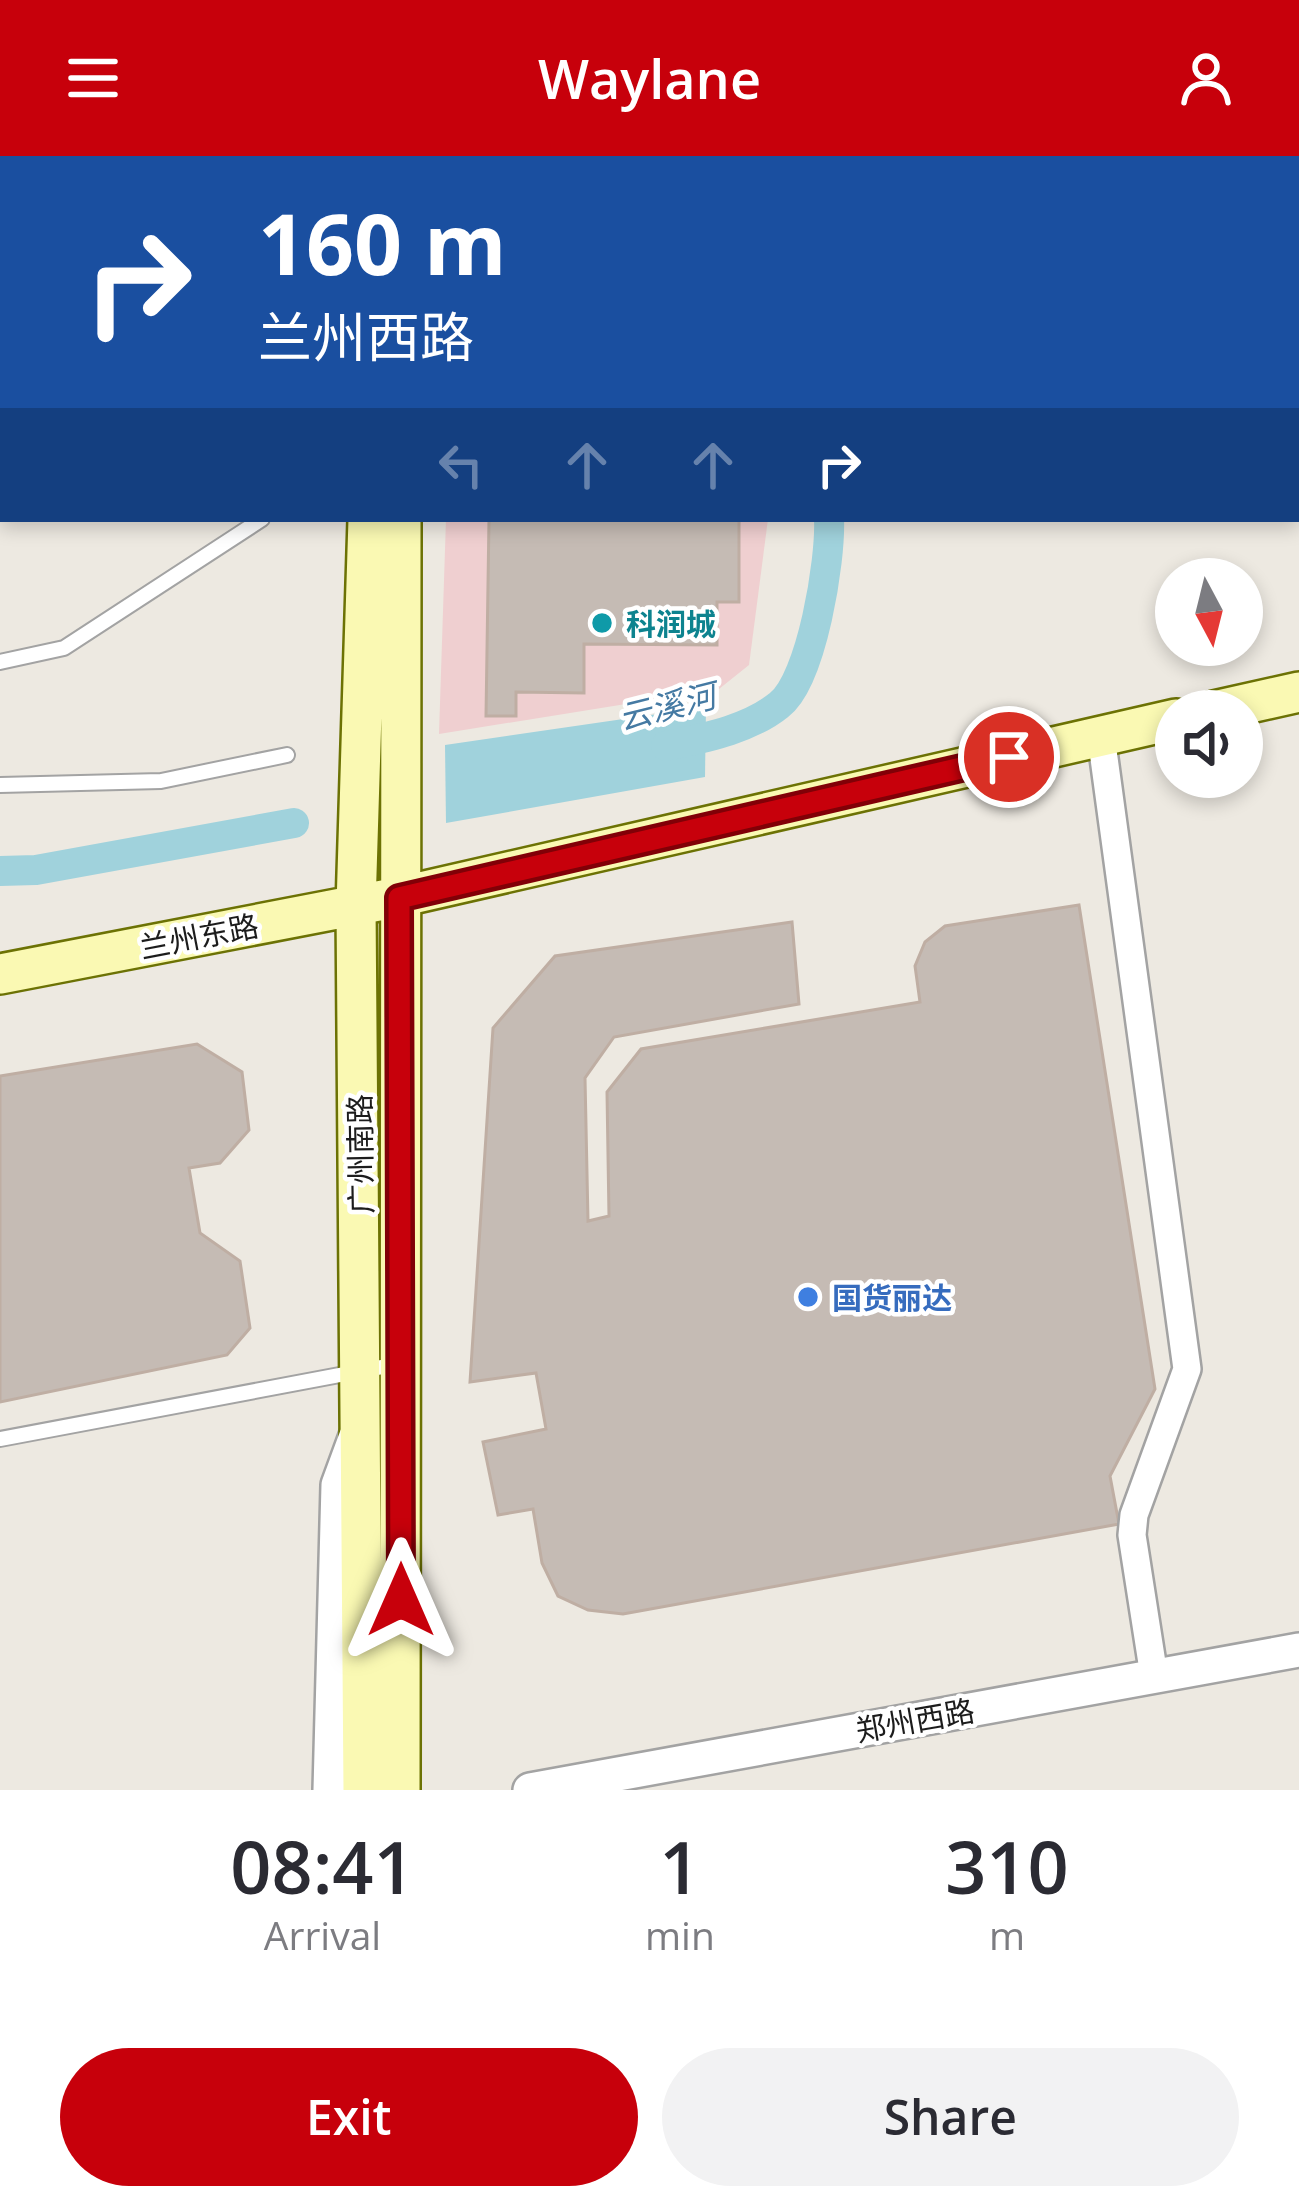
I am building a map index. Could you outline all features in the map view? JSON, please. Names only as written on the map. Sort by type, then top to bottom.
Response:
[{"type":"main road","name":"广州南路","points":[[363,1790],[356,906],[368,522]]},
{"type":"main road","name":"广州南路","points":[[400,1790],[401,522]]},
{"type":"main road","points":[[1263,700],[1299,692]]},
{"type":"main road","name":"兰州东路","points":[[0,974],[399,898],[1155,724]]},
{"type":"street","points":[[1101,736],[1187,1369],[1134,1515],[1132,1535],[1154,1676]]},
{"type":"street","points":[[330,1790],[338,1485],[363,1417]]},
{"type":"street","name":"郑州西路","points":[[530,1790],[1299,1650]]},
{"type":"lane","points":[[0,662],[64,648],[257,522]]},
{"type":"lane","points":[[0,785],[161,782],[286,754]]},
{"type":"lane","points":[[0,1439],[403,1363]]},
{"type":"shaded area","name":"科润城","points":[[446,522],[768,522],[749,665],[719,689],[439,734]]},
{"type":"water","points":[[706,707],[705,777],[446,823],[445,745]]},
{"type":"building","name":"科润城","points":[[489,522],[739,522],[739,602],[717,602],[717,645],[584,644],[584,693],[516,692],[516,716],[486,716]]},
{"type":"building","name":"国货丽达","points":[[1079,905],[1155,1389],[1110,1476],[1119,1524],[623,1614],[588,1610],[558,1596],[542,1563],[533,1509],[498,1515],[483,1442],[546,1429],[536,1373],[470,1382],[493,1028],[555,956],[792,922],[799,1004],[614,1037],[585,1078],[588,1221],[609,1216],[607,1092],[641,1049],[920,1002],[915,966],[925,942],[945,926]]},
{"type":"building","points":[[197,1044],[242,1072],[249,1130],[220,1163],[189,1168],[200,1233],[240,1261],[250,1328],[227,1355],[0,1402],[0,1076]]},
{"type":"waterway","name":"云溪河","points":[[666,746],[753,721],[791,691],[817,618],[829,522]]},
{"type":"waterway","name":"云溪河","points":[[0,871],[36,870],[294,823]]},
{"type":"place","name":"科润城","points":[[602,623]]},
{"type":"place","name":"国货丽达","points":[[808,1297]]},
{"type":"route","points":[[401,1600],[399,898],[639,838],[1009,757]]}]
